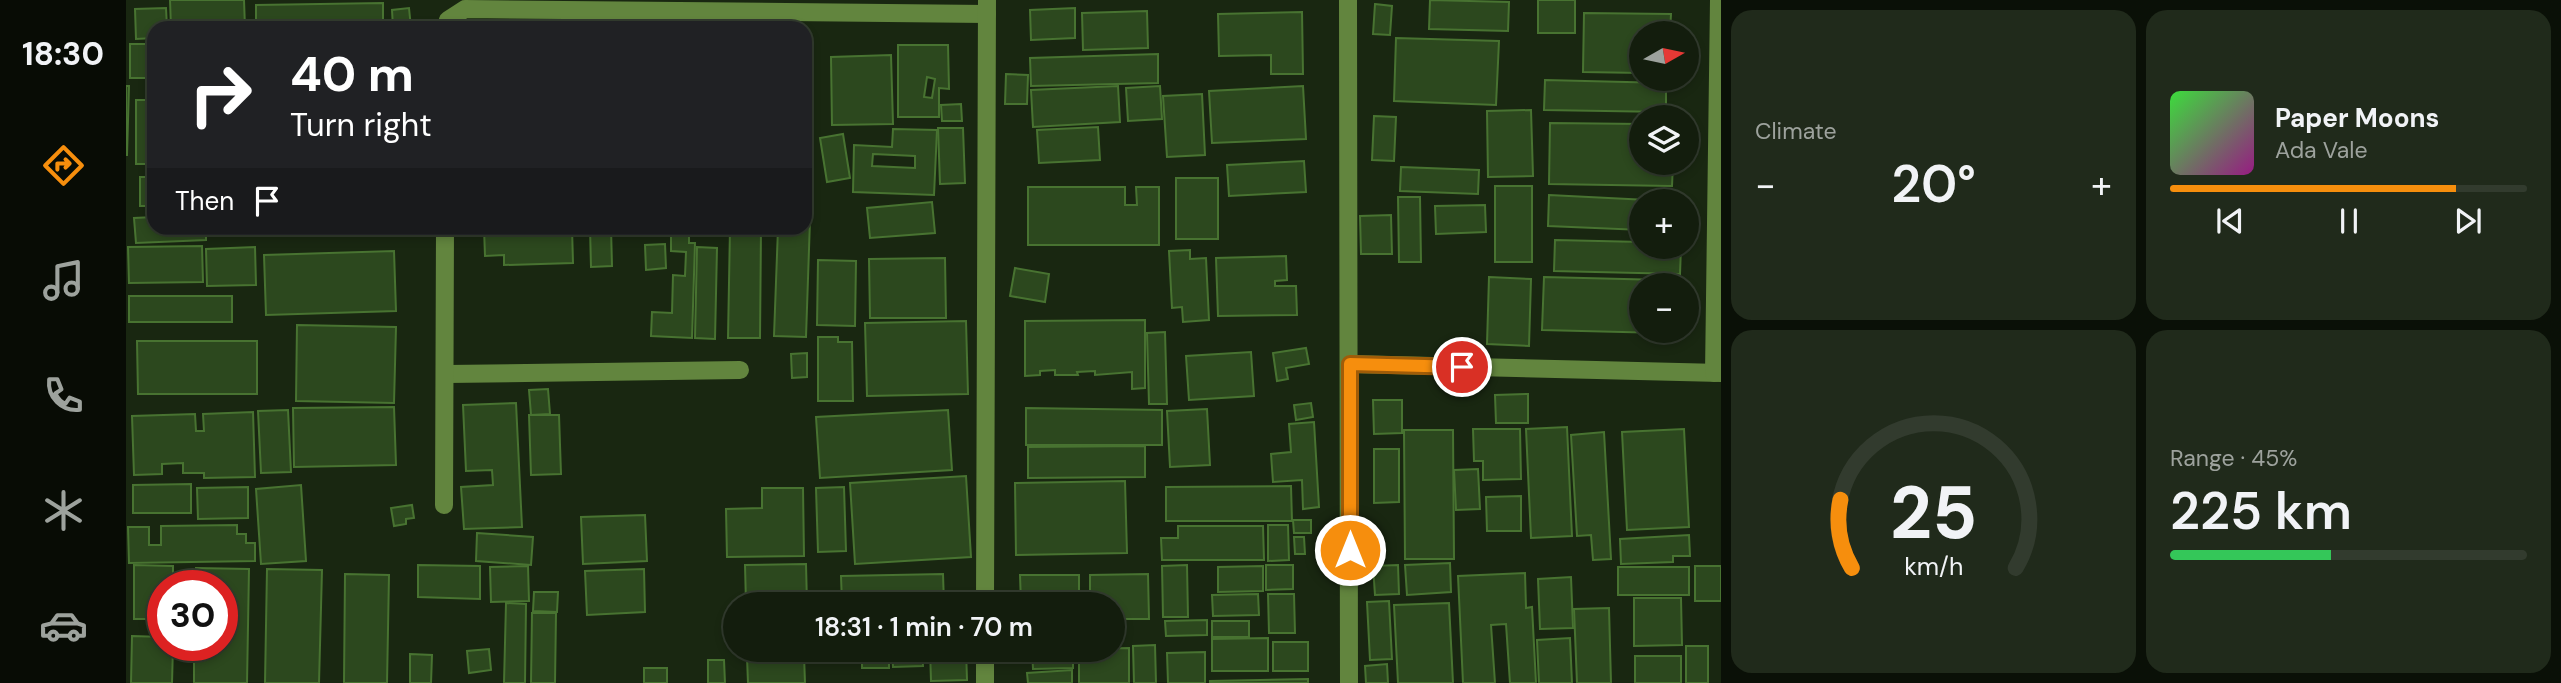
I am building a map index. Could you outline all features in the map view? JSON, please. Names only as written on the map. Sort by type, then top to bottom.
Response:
[{"type":"street","points":[[1348,0],[1349,683]]},
{"type":"street","points":[[1350,364],[1717,373],[1719,0]]},
{"type":"street","points":[[448,21],[465,9],[987,7],[985,592]]},
{"type":"street","points":[[444,505],[447,374],[445,235]]},
{"type":"street","points":[[447,374],[740,370]]},
{"type":"street","points":[[985,662],[985,683]]},
{"type":"building","points":[[170,0],[244,0],[245,21],[171,21]]},
{"type":"building","points":[[1430,0],[1509,2],[1508,31],[1429,29]]},
{"type":"building","points":[[1538,0],[1575,0],[1575,33],[1538,33]]},
{"type":"building","points":[[383,3],[383,21],[256,21],[256,5]]},
{"type":"building","points":[[1375,4],[1392,6],[1390,35],[1373,34]]},
{"type":"building","points":[[166,8],[167,21],[147,21],[147,38],[136,39],[135,9]]},
{"type":"building","points":[[409,8],[410,21],[393,21],[392,10]]},
{"type":"building","points":[[1075,8],[1075,38],[1031,40],[1030,10]]},
{"type":"building","points":[[1147,11],[1148,48],[1083,50],[1082,13]]},
{"type":"building","points":[[1302,12],[1303,74],[1271,74],[1271,55],[1219,56],[1218,14]]},
{"type":"building","points":[[1584,13],[1671,14],[1671,21],[1629,21],[1629,73],[1583,72]]},
{"type":"building","points":[[1396,38],[1499,41],[1496,105],[1394,101]]},
{"type":"building","points":[[130,44],[147,44],[147,78],[130,78]]},
{"type":"building","points":[[898,45],[948,45],[949,89],[939,88],[939,117],[898,117]],"holes":[[[927,77],[935,79],[932,98],[924,97]]]},
{"type":"building","points":[[1158,54],[1158,83],[1031,86],[1030,58]]},
{"type":"building","points":[[891,55],[893,124],[832,125],[831,57]]},
{"type":"building","points":[[1006,74],[1028,75],[1027,104],[1005,104]]},
{"type":"building","points":[[1545,80],[1629,82],[1629,91],[1666,91],[1666,105],[1629,105],[1629,111],[1544,110]]},
{"type":"building","points":[[126,86],[129,86],[127,155],[126,155]]},
{"type":"building","points":[[1118,86],[1120,122],[1033,127],[1031,90]]},
{"type":"building","points":[[1160,86],[1162,119],[1128,121],[1126,88]]},
{"type":"building","points":[[1303,86],[1306,139],[1212,143],[1209,91]]},
{"type":"building","points":[[1202,94],[1205,155],[1167,157],[1163,96]]},
{"type":"building","points":[[136,100],[147,100],[147,164],[136,164]]},
{"type":"building","points":[[961,104],[962,121],[942,121],[941,105]]},
{"type":"building","points":[[1531,110],[1533,176],[1488,177],[1487,111]]},
{"type":"building","points":[[1374,116],[1396,117],[1394,161],[1372,160]]},
{"type":"building","points":[[1550,123],[1629,124],[1629,175],[1672,175],[1672,186],[1549,184]]},
{"type":"building","points":[[1098,127],[1100,160],[1039,163],[1037,130]]},
{"type":"building","points":[[938,128],[963,128],[965,183],[940,184]]},
{"type":"building","points":[[893,129],[937,130],[934,195],[853,192],[854,145],[892,147]],"holes":[[[873,154],[915,156],[915,168],[872,166]]]},
{"type":"building","points":[[843,134],[850,178],[827,182],[820,138]]},
{"type":"building","points":[[1304,161],[1306,192],[1229,196],[1227,165]]},
{"type":"building","points":[[1401,167],[1479,170],[1478,194],[1400,191]]},
{"type":"building","points":[[140,177],[147,177],[147,206],[140,206]]},
{"type":"building","points":[[1176,178],[1218,178],[1218,239],[1176,239]]},
{"type":"building","points":[[1495,186],[1532,186],[1532,262],[1495,262]]},
{"type":"building","points":[[1028,187],[1125,187],[1125,205],[1137,205],[1136,187],[1159,187],[1159,245],[1028,245]]},
{"type":"building","points":[[1549,195],[1629,199],[1629,229],[1548,226]]},
{"type":"building","points":[[1398,197],[1420,197],[1421,262],[1399,262]]},
{"type":"building","points":[[932,202],[935,233],[870,238],[867,208]]},
{"type":"building","points":[[1485,205],[1486,232],[1436,234],[1435,206]]},
{"type":"building","points":[[1391,215],[1392,254],[1361,254],[1360,216]]},
{"type":"building","points":[[147,217],[147,235],[206,235],[206,240],[136,243],[134,218]]},
{"type":"building","points":[[484,235],[572,235],[573,263],[504,265],[504,255],[485,256]]},
{"type":"building","points":[[590,235],[611,235],[612,266],[591,267]]},
{"type":"building","points":[[671,235],[689,235],[689,243],[695,243],[692,338],[651,336],[652,312],[672,313],[673,275],[685,276],[686,252],[671,251]]},
{"type":"building","points":[[730,235],[761,235],[760,338],[728,338]]},
{"type":"building","points":[[778,235],[809,235],[806,337],[774,336]]},
{"type":"building","points":[[1555,240],[1629,242],[1629,259],[1681,259],[1680,273],[1554,271]]},
{"type":"building","points":[[665,244],[666,268],[646,270],[645,245]]},
{"type":"building","points":[[202,246],[203,282],[129,283],[128,247]]},
{"type":"building","points":[[255,247],[256,285],[207,286],[206,249]]},
{"type":"building","points":[[697,247],[717,248],[715,339],[695,338]]},
{"type":"building","points":[[1190,250],[1190,259],[1206,258],[1209,320],[1183,322],[1182,307],[1172,308],[1169,251]]},
{"type":"building","points":[[394,251],[396,311],[266,315],[264,255]]},
{"type":"building","points":[[1286,256],[1287,280],[1275,281],[1275,286],[1296,286],[1297,315],[1218,316],[1216,258]]},
{"type":"building","points":[[945,258],[946,318],[870,318],[869,259]]},
{"type":"building","points":[[818,260],[856,261],[855,326],[817,325]]},
{"type":"building","points":[[1015,268],[1049,274],[1045,302],[1010,296]]},
{"type":"building","points":[[1489,277],[1531,279],[1529,346],[1487,344]]},
{"type":"building","points":[[1544,277],[1629,279],[1629,332],[1542,330]]},
{"type":"building","points":[[129,296],[232,296],[232,322],[129,322]]},
{"type":"building","points":[[1145,320],[1145,388],[1132,389],[1132,372],[1095,375],[1095,371],[1077,372],[1078,375],[1055,375],[1055,370],[1025,376],[1025,321]]},
{"type":"building","points":[[966,321],[968,394],[867,396],[865,323]]},
{"type":"building","points":[[297,325],[396,327],[394,403],[296,401]]},
{"type":"building","points":[[1165,332],[1167,404],[1149,404],[1147,333]]},
{"type":"building","points":[[818,337],[838,337],[838,342],[852,342],[853,401],[818,401]]},
{"type":"building","points":[[137,341],[257,341],[257,394],[138,394]]},
{"type":"building","points":[[1306,348],[1309,364],[1286,368],[1288,379],[1277,381],[1273,353]]},
{"type":"building","points":[[1251,352],[1254,396],[1189,400],[1186,356]]},
{"type":"building","points":[[807,353],[807,377],[792,378],[791,354]]},
{"type":"building","points":[[548,389],[550,414],[531,415],[529,390]]},
{"type":"building","points":[[1528,394],[1528,423],[1496,423],[1495,395]]},
{"type":"building","points":[[1373,400],[1402,400],[1402,433],[1374,434]]},
{"type":"building","points":[[516,403],[522,527],[464,529],[461,487],[493,485],[492,470],[466,471],[463,405]]},
{"type":"building","points":[[1311,403],[1313,417],[1296,420],[1294,405]]},
{"type":"building","points":[[394,407],[396,465],[294,467],[293,408]]},
{"type":"building","points":[[1026,408],[1162,410],[1162,445],[1026,445]]},
{"type":"building","points":[[1207,409],[1210,465],[1170,467],[1167,411]]},
{"type":"building","points":[[288,410],[291,472],[261,473],[258,411]]},
{"type":"building","points":[[948,410],[952,470],[820,478],[816,417]]},
{"type":"building","points":[[253,412],[255,477],[204,478],[204,473],[183,473],[183,463],[162,464],[162,474],[134,475],[132,416],[195,414],[196,431],[204,431],[203,414]]},
{"type":"building","points":[[529,415],[559,415],[561,474],[531,475]]},
{"type":"building","points":[[1314,422],[1319,507],[1303,509],[1302,480],[1273,482],[1271,454],[1291,452],[1289,424]]},
{"type":"building","points":[[1567,427],[1572,536],[1531,538],[1526,429]]},
{"type":"building","points":[[1473,429],[1520,429],[1521,479],[1483,480],[1483,461],[1474,461]]},
{"type":"building","points":[[1684,429],[1689,527],[1627,530],[1622,432]]},
{"type":"building","points":[[1404,430],[1453,430],[1454,559],[1405,559]]},
{"type":"building","points":[[1604,432],[1611,559],[1593,560],[1591,535],[1577,536],[1571,435]]},
{"type":"building","points":[[1145,446],[1145,477],[1028,478],[1028,447]]},
{"type":"building","points":[[1374,449],[1399,449],[1399,502],[1374,503]]},
{"type":"building","points":[[1478,469],[1480,509],[1456,510],[1454,470]]},
{"type":"building","points":[[966,476],[971,557],[855,564],[850,483]]},
{"type":"building","points":[[1125,481],[1127,553],[1016,555],[1015,483]]},
{"type":"building","points":[[191,484],[191,513],[133,513],[133,485]]},
{"type":"building","points":[[301,485],[306,561],[261,564],[256,489]]},
{"type":"building","points":[[1291,486],[1292,521],[1166,521],[1166,487]]},
{"type":"building","points":[[248,487],[248,518],[198,519],[197,488]]},
{"type":"building","points":[[844,487],[846,551],[818,552],[816,488]]},
{"type":"building","points":[[762,488],[803,488],[804,556],[727,557],[726,509],[762,508]]},
{"type":"building","points":[[1521,496],[1521,531],[1487,531],[1486,497]]},
{"type":"building","points":[[412,505],[414,518],[406,519],[406,524],[394,526],[391,508]]},
{"type":"building","points":[[645,515],[647,561],[583,564],[581,517]]},
{"type":"building","points":[[1293,520],[1311,520],[1311,533],[1294,533]]},
{"type":"building","points":[[237,525],[237,534],[246,534],[246,543],[255,543],[255,561],[129,563],[128,527],[149,527],[149,545],[161,545],[161,526]]},
{"type":"building","points":[[1268,525],[1288,525],[1289,560],[1268,561]]},
{"type":"building","points":[[1178,526],[1263,526],[1264,560],[1162,560],[1161,538],[1178,538]]},
{"type":"building","points":[[477,533],[533,537],[531,565],[476,561]]},
{"type":"building","points":[[1689,535],[1690,556],[1673,556],[1673,562],[1621,564],[1620,539]]},
{"type":"building","points":[[1294,537],[1304,537],[1305,554],[1295,554]]},
{"type":"building","points":[[1450,563],[1451,592],[1407,595],[1405,565]]},
{"type":"building","points":[[806,564],[807,592],[746,592],[745,565]]},
{"type":"building","points":[[134,565],[173,566],[173,570],[147,570],[147,619],[134,619]]},
{"type":"building","points":[[418,565],[480,566],[480,599],[418,597]]},
{"type":"building","points":[[1187,565],[1188,617],[1163,617],[1162,566]]},
{"type":"building","points":[[1266,565],[1293,565],[1293,589],[1266,590]]},
{"type":"building","points":[[1398,565],[1399,594],[1375,595],[1373,566]]},
{"type":"building","points":[[528,566],[529,601],[491,602],[490,567]]},
{"type":"building","points":[[1263,566],[1263,591],[1218,592],[1218,567]]},
{"type":"building","points":[[1695,566],[1721,566],[1721,601],[1695,601]]},
{"type":"building","points":[[1618,567],[1689,567],[1689,595],[1618,595]]},
{"type":"building","points":[[249,569],[247,683],[194,683],[194,661],[238,661],[238,570],[196,570]]},
{"type":"building","points":[[267,569],[322,570],[319,683],[265,683]]},
{"type":"building","points":[[644,569],[645,612],[587,615],[585,571]]},
{"type":"building","points":[[1525,573],[1526,608],[1532,607],[1536,683],[1510,683],[1506,624],[1491,625],[1495,683],[1463,683],[1458,576]]},
{"type":"building","points":[[345,574],[389,575],[387,683],[344,683]]},
{"type":"building","points":[[943,574],[944,592],[842,592],[841,576]]},
{"type":"building","points":[[1148,574],[1149,619],[1125,619],[1125,592],[1090,592],[1090,575]]},
{"type":"building","points":[[1020,575],[1079,575],[1079,592],[1021,592]]},
{"type":"building","points":[[1571,577],[1573,628],[1540,629],[1538,579]]},
{"type":"building","points":[[534,592],[558,592],[557,612],[533,611]]},
{"type":"building","points":[[1258,594],[1259,615],[1213,616],[1212,595]]},
{"type":"building","points":[[1268,594],[1294,594],[1295,633],[1269,633]]},
{"type":"building","points":[[1634,598],[1681,598],[1682,645],[1634,646]]},
{"type":"building","points":[[1389,601],[1392,659],[1370,660],[1367,602]]},
{"type":"building","points":[[506,603],[526,604],[525,683],[504,683]]},
{"type":"building","points":[[1449,603],[1453,683],[1398,683],[1394,605]]},
{"type":"building","points":[[1609,608],[1611,683],[1577,683],[1574,609]]},
{"type":"building","points":[[532,613],[556,613],[555,683],[531,683]]},
{"type":"building","points":[[1207,620],[1207,635],[1166,636],[1165,621]]},
{"type":"building","points":[[1212,621],[1249,621],[1249,637],[1212,637]]},
{"type":"building","points":[[132,636],[147,636],[147,661],[173,661],[172,683],[131,683]]},
{"type":"building","points":[[1268,638],[1268,671],[1212,671],[1212,639]]},
{"type":"building","points":[[1570,638],[1572,683],[1539,683],[1537,640]]},
{"type":"building","points":[[1273,642],[1308,642],[1308,671],[1273,671]]},
{"type":"building","points":[[1155,645],[1156,683],[1134,683],[1133,646]]},
{"type":"building","points":[[1686,646],[1708,646],[1708,683],[1686,683]]},
{"type":"building","points":[[1125,648],[1129,648],[1129,683],[1079,683],[1079,662],[1125,662]]},
{"type":"building","points":[[489,649],[491,670],[469,673],[467,651]]},
{"type":"building","points":[[1205,652],[1205,683],[1168,683],[1167,653]]},
{"type":"building","points":[[410,654],[432,655],[431,683],[410,683]]},
{"type":"building","points":[[1635,656],[1681,656],[1681,683],[1635,683]]},
{"type":"building","points":[[708,660],[723,660],[725,683],[708,683]]},
{"type":"building","points":[[747,662],[804,662],[805,683],[748,683]]},
{"type":"building","points":[[862,662],[889,662],[889,668],[862,668]]},
{"type":"building","points":[[893,662],[923,662],[923,666],[893,667]]},
{"type":"building","points":[[930,662],[966,662],[967,680],[931,681]]},
{"type":"building","points":[[1033,662],[1073,662],[1073,668],[1033,669]]},
{"type":"building","points":[[1387,664],[1388,683],[1366,683],[1365,666]]},
{"type":"building","points":[[644,668],[667,668],[667,683],[644,683]]},
{"type":"building","points":[[1072,670],[1072,683],[1028,683],[1027,673]]},
{"type":"building","points":[[1308,679],[1308,683],[1210,683],[1210,681]]},
{"type":"route","points":[[1350,550],[1350,364],[1462,367]]}]
